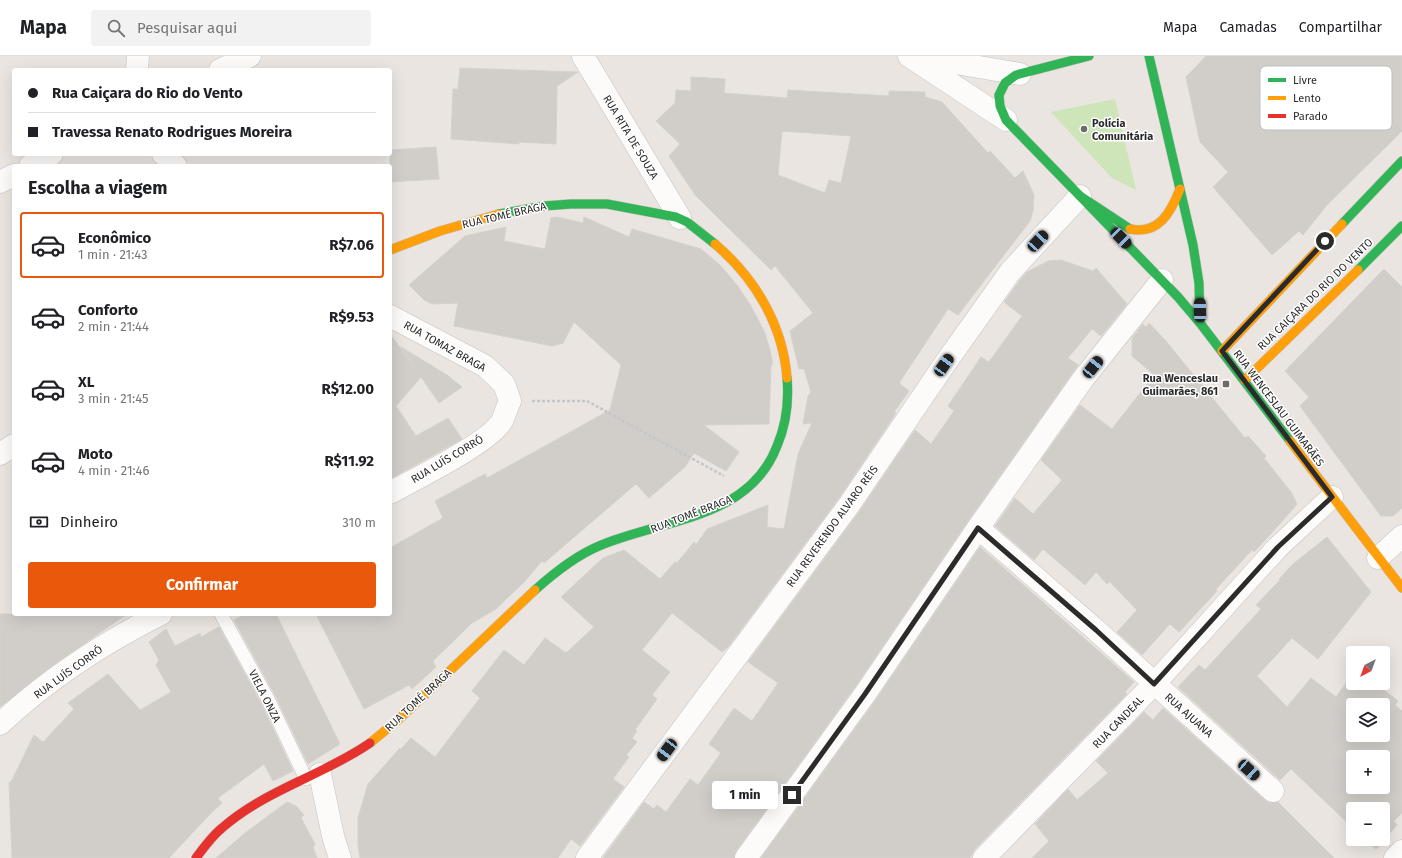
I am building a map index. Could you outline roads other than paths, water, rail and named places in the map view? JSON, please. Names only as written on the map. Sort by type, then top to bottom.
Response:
[{"type":"street","points":[[137,68],[138,56]]},
{"type":"street","points":[[224,68],[250,56]]},
{"type":"street","name":"RUA RITA DE SOUZA","points":[[583,56],[680,218]]},
{"type":"street","points":[[910,56],[967,60],[1020,74]]},
{"type":"street","points":[[910,56],[1006,120],[1080,196],[1127,228],[1141,231],[1153,228],[1163,221],[1172,209],[1180,189]]},
{"type":"street","points":[[1006,120],[999,106],[999,96],[1003,86],[1009,79],[1020,74],[1089,56]]},
{"type":"street","points":[[1149,56],[1193,245],[1199,283],[1200,323]]},
{"type":"street","points":[[34,164],[48,156]]},
{"type":"street","points":[[165,156],[174,164]]},
{"type":"street","points":[[1222,351],[1270,298],[1402,161]]},
{"type":"street","points":[[0,182],[12,176]]},
{"type":"street","name":"RUA WENCESLAU GUIMARÃES","points":[[1080,196],[1162,280],[1200,323],[1245,380],[1402,588]]},
{"type":"street","name":"RUA REVERENDO ALVARO RÉIS","points":[[587,858],[849,505],[944,365],[1010,272],[1080,196]]},
{"type":"street","name":"RUA TOMÉ BRAGA","points":[[196,858],[204,846],[234,818],[267,796],[313,776],[379,737],[533,590],[571,560],[600,545],[671,523],[726,503],[749,490],[762,475],[773,458],[781,434],[786,412],[787,376],[783,345],[774,320],[746,275],[727,253],[680,218],[601,203],[539,205],[487,217],[424,236],[392,249]]},
{"type":"street","name":"RUA CAIÇARA DO RIO DO VENTO","points":[[1245,380],[1402,226]]},
{"type":"street","points":[[746,858],[865,694],[978,528],[1083,379],[1162,280]]},
{"type":"street","name":"RUA TOMAZ BRAGA","points":[[392,317],[485,366],[504,384],[510,401],[501,422]]},
{"type":"street","name":"RUA LUÍS CORRÓ","points":[[392,492],[445,463],[482,439],[501,422]]},
{"type":"street","points":[[0,454],[12,447]]},
{"type":"street","name":"RUA CANDEAL","points":[[984,858],[1154,684],[1278,547],[1332,497]]},
{"type":"street","name":"RUA AJUANA","points":[[978,528],[1096,630],[1273,791]]},
{"type":"street","points":[[1378,558],[1402,536]]},
{"type":"street","name":"RUA LUÍS CORRÓ","points":[[0,724],[78,661],[157,616]]},
{"type":"street","points":[[313,776],[340,858]]},
{"type":"street","points":[[1395,858],[1402,851]]},
{"type":"lane","name":"VIELA ONZA","points":[[222,616],[269,701],[313,776]]},
{"type":"place","name":"Polícia Comunitária","points":[[1084,129]]},
{"type":"place","name":"Rua Wenceslau Guimarães, 861","points":[[1226,384]]}]
